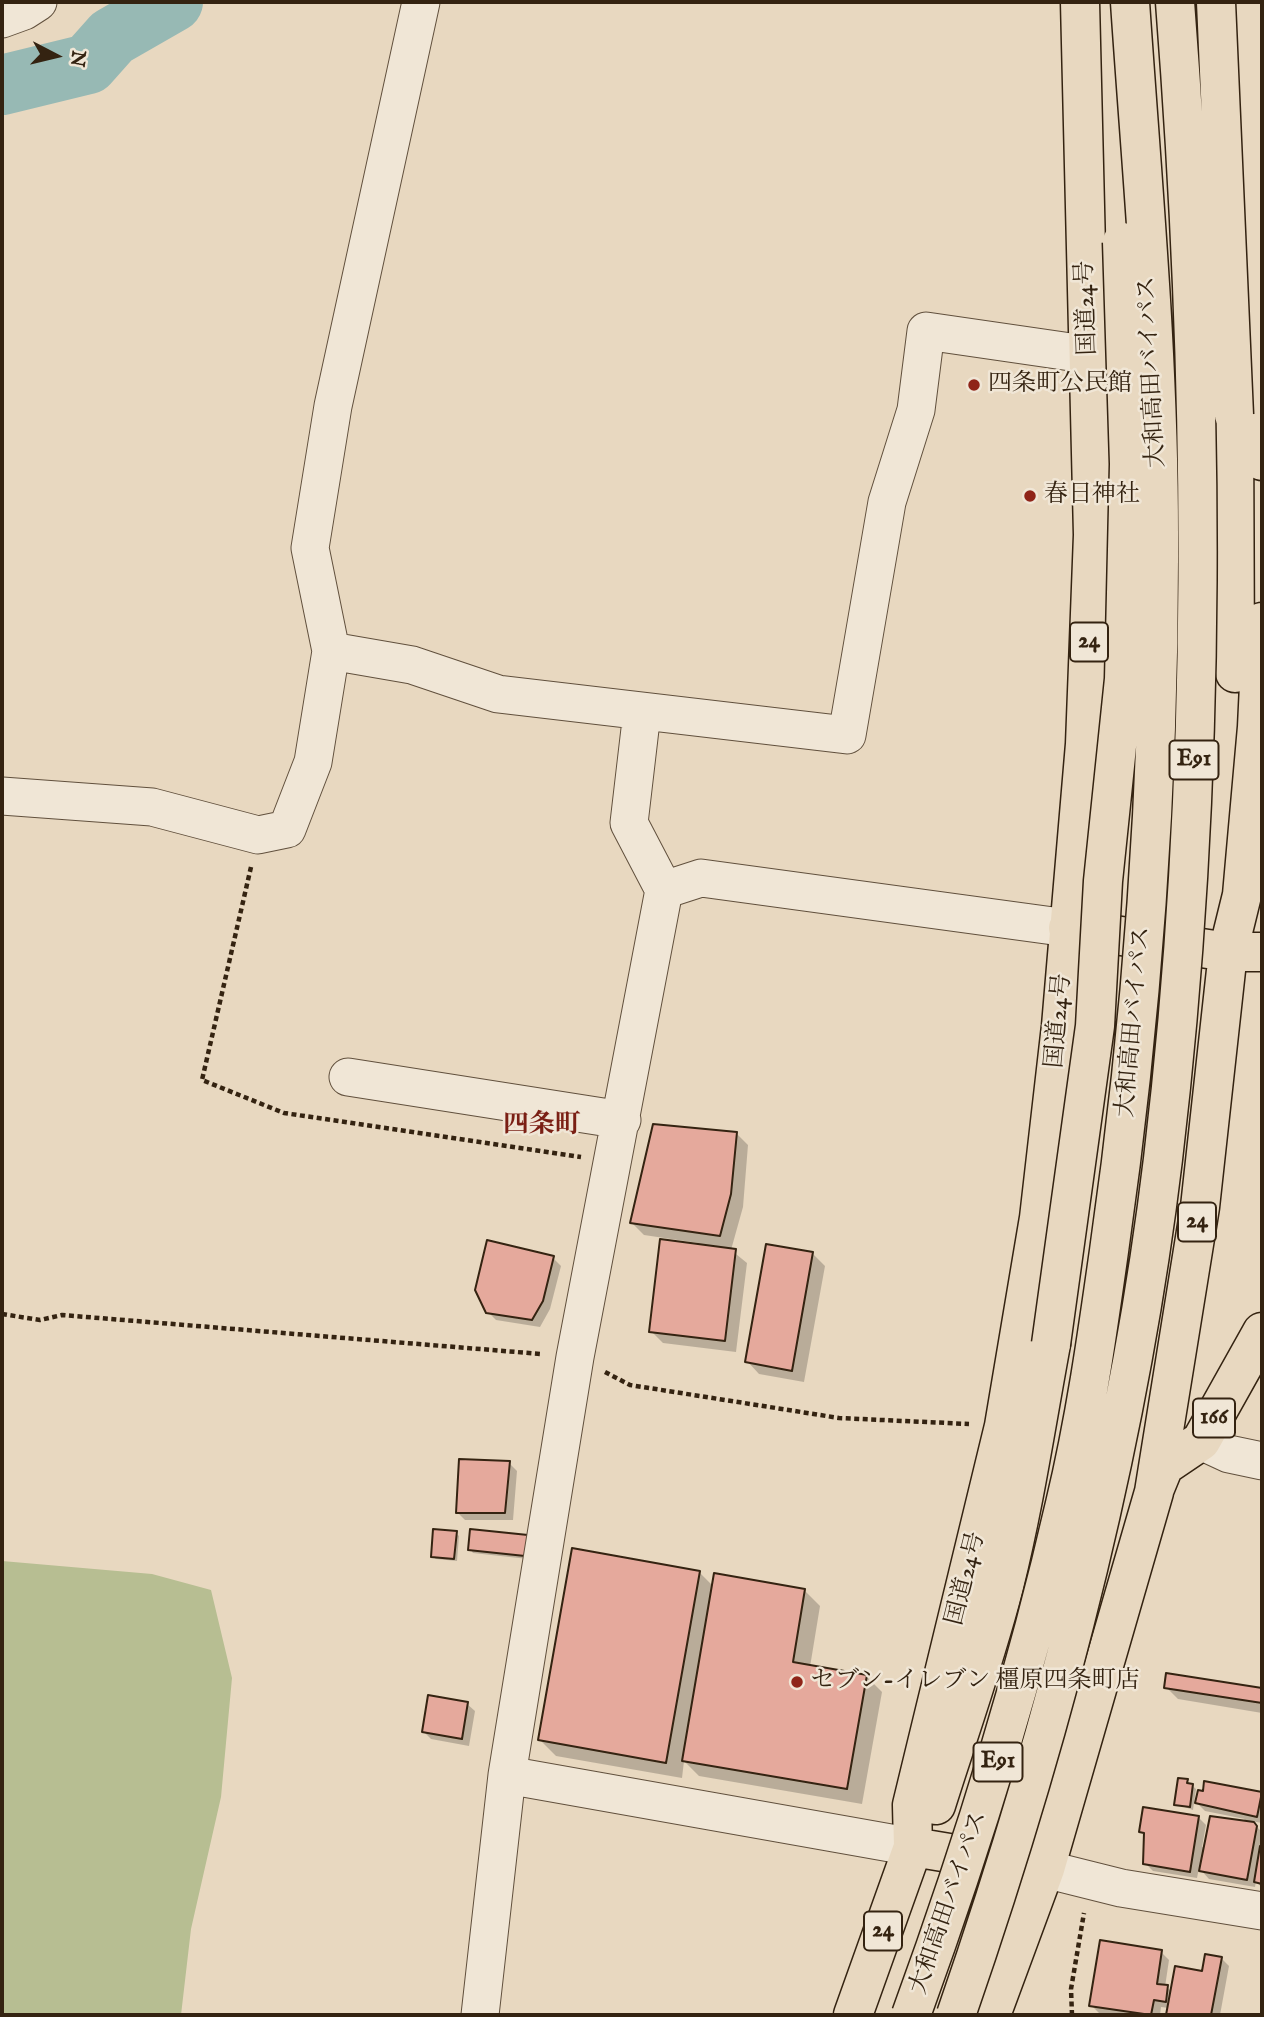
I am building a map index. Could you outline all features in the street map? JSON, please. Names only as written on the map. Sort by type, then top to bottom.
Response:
[{"type":"highway","name":"国道24号","points":[[853,2015],[913,1847],[912,1805],[1004,1426],[1039,1218],[1061,1026],[1085,744],[1092,577],[1090,356],[1080,2]]},
{"type":"highway","points":[[1045,1869],[913,1847],[934,1810],[985,1654],[1023,1501],[1051,1345],[1095,1026],[1103,881],[1124,679],[1129,464],[1121,225],[1123,2]]},
{"type":"highway","name":"大和高田バイパス","points":[[911,2015],[961,1878],[1000,1756],[1066,1502],[1094,1353],[1123,1153],[1145,924],[1157,686],[1159,534],[1156,374],[1130,2]]},
{"type":"highway","name":"大和高田バイパス","points":[[956,2015],[998,1894],[1036,1766],[1102,1511],[1133,1358],[1163,1160],[1192,811],[1196,625],[1196,363],[1190,192],[1175,2]]},
{"type":"highway","points":[[1068,928],[1245,952],[1225,892],[1234,719],[1237,558],[1234,415],[1216,2]]},
{"type":"highway","points":[[1242,2],[1261,375],[1262,488]]},
{"type":"highway","name":"24","points":[[991,2015],[1045,1869],[1154,1492],[1245,952],[1242,895],[1257,727],[1262,622]]},
{"type":"highway","name":"166","points":[[1154,1492],[1164,1466],[1201,1441],[1262,1332]]},
{"type":"street","points":[[2,19],[24,11],[38,2]]},
{"type":"street","points":[[2,796],[152,807],[258,835],[287,829],[313,762],[331,651],[310,548],[333,406],[421,2]]},
{"type":"street","points":[[331,651],[412,665],[498,694],[847,735],[887,502],[916,410],[926,331],[1090,356],[1261,375]]},
{"type":"street","points":[[480,2015],[507,1774],[575,1357],[664,890],[629,823],[642,712]]},
{"type":"street","points":[[664,890],[701,878],[1068,928]]},
{"type":"street","points":[[348,1077],[622,1120]]},
{"type":"street","points":[[1201,1441],[1229,1454],[1262,1461]]},
{"type":"street","points":[[507,1774],[913,1847]]},
{"type":"street","points":[[1045,1869],[1121,1888],[1262,1911]]},
{"type":"path","points":[[2,1314],[40,1320],[62,1315],[575,1357],[630,1385],[839,1418],[1004,1426]]},
{"type":"path","points":[[1072,2015],[1071,1989],[1080,1921],[1088,1902],[1116,1905],[1121,1888]]},
{"type":"green space","points":[[2,1561],[152,1574],[211,1590],[232,1678],[221,1797],[191,1929],[181,2015],[2,2015]]},
{"type":"building","points":[[653,1124],[737,1132],[731,1194],[720,1236],[630,1223]]},
{"type":"building","points":[[660,1239],[736,1249],[725,1341],[649,1332]]},
{"type":"building","points":[[487,1240],[554,1256],[543,1301],[532,1320],[486,1313],[475,1290]]},
{"type":"building","points":[[766,1244],[813,1252],[792,1371],[745,1362]]},
{"type":"building","points":[[459,1459],[510,1461],[505,1513],[456,1513]]},
{"type":"building","points":[[433,1529],[457,1531],[454,1559],[431,1557]]},
{"type":"building","points":[[470,1529],[528,1535],[525,1556],[468,1550]]},
{"type":"building","points":[[572,1548],[700,1571],[666,1763],[538,1740]]},
{"type":"building","points":[[714,1573],[805,1589],[793,1662],[867,1675],[847,1789],[682,1761]]},
{"type":"building","points":[[1166,1673],[1262,1688],[1262,1703],[1164,1688]]},
{"type":"building","points":[[428,1695],[468,1702],[462,1739],[422,1732]]},
{"type":"building","points":[[1178,1778],[1188,1779],[1187,1783],[1193,1784],[1190,1807],[1174,1805]]},
{"type":"building","points":[[1204,1781],[1262,1792],[1257,1817],[1195,1803],[1198,1790],[1203,1791]]},
{"type":"building","points":[[1143,1807],[1199,1816],[1190,1872],[1143,1864],[1144,1833],[1139,1832]]},
{"type":"building","points":[[1210,1816],[1254,1822],[1257,1826],[1247,1880],[1199,1871]]},
{"type":"building","points":[[1260,1846],[1262,1847],[1262,1884],[1254,1882]]},
{"type":"building","points":[[1100,1940],[1162,1950],[1157,1984],[1168,1985],[1166,2002],[1154,2000],[1151,2015],[1089,2006]]},
{"type":"building","points":[[1205,1954],[1222,1957],[1211,2015],[1166,2015],[1175,1966],[1202,1971]]},
{"type":"waterway","points":[[2,85],[88,64],[112,37],[173,2]]},
{"type":"place","name":"四条町公民館","points":[[974,385]]},
{"type":"place","name":"春日神社","points":[[1030,496]]},
{"type":"place","name":"セブン-イレブン 橿原四条町店","points":[[797,1682]]},
{"type":"district","name":"四条町","points":[[542,1127]]}]
